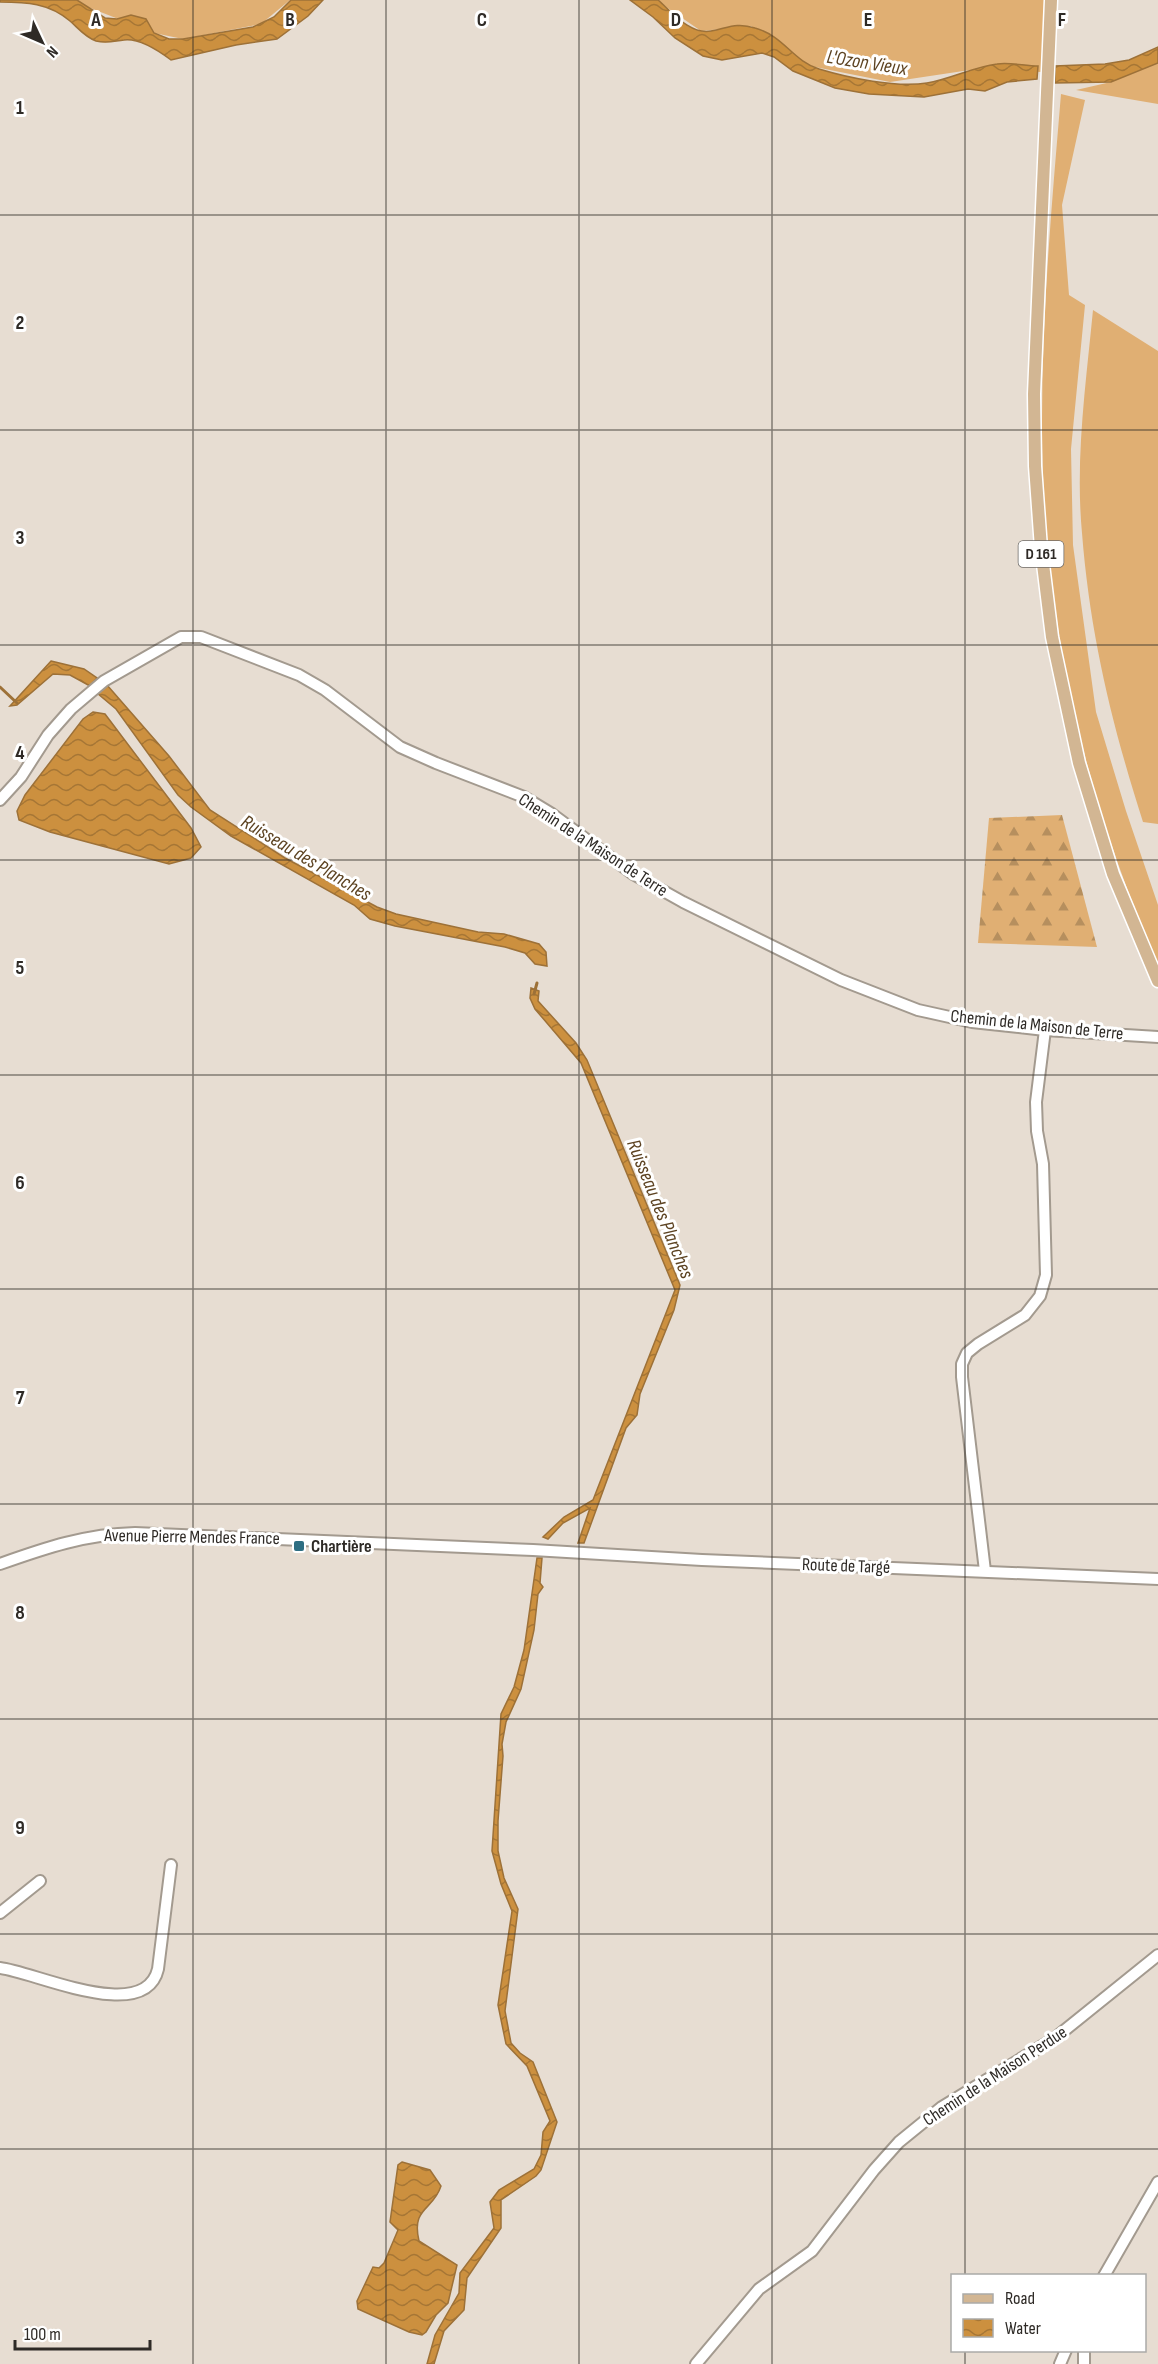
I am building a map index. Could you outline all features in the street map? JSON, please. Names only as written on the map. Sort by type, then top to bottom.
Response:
[{"type":"main road","name":"D 161","points":[[1052,0],[1034,394],[1035,466],[1041,548],[1052,637],[1079,763],[1113,874],[1158,981]]},
{"type":"street","name":"Chemin de la Maison de Terre","points":[[0,800],[21,777],[48,735],[71,709],[104,681],[181,638],[201,637],[299,675],[325,690],[400,747],[524,797],[552,814],[633,874],[683,902],[841,981],[918,1010],[972,1022],[1045,1030],[1158,1037]]},
{"type":"street","points":[[985,1571],[962,1364],[967,1353],[978,1344],[1025,1315],[1040,1296],[1046,1275],[1043,1164],[1037,1131],[1036,1102],[1045,1030]]},
{"type":"street","name":"Avenue Pierre Mendes France","points":[[0,1564],[69,1540],[116,1533],[533,1550]]},
{"type":"street","name":"Route de Targé","points":[[533,1550],[702,1560],[1158,1579]]},
{"type":"street","points":[[0,1968],[90,1992],[120,1994],[146,1989],[153,1982],[158,1970],[171,1865]]},
{"type":"street","points":[[0,1913],[40,1881]]},
{"type":"street","name":"Chemin de la Maison Perdue","points":[[696,2364],[759,2289],[812,2251],[874,2170],[920,2123],[942,2107],[1055,2038],[1158,1955]]},
{"type":"street","points":[[1105,2274],[1158,2182]]},
{"type":"green space","points":[[70,0],[290,0],[261,24],[183,39],[154,33]]},
{"type":"green space","points":[[656,0],[1044,0],[1043,72],[970,70],[890,82],[810,66],[751,26],[701,31]]},
{"type":"green space","points":[[1158,62],[1158,104],[1076,90],[1111,82]]},
{"type":"green space","points":[[1061,94],[1085,100],[1062,205],[1069,295],[1085,305],[1071,449],[1073,545],[1096,712],[1158,905],[1158,963],[1131,899],[1088,766],[1071,698],[1058,629],[1049,559],[1044,490],[1042,379],[1048,257]]},
{"type":"green space","points":[[1093,310],[1158,351],[1158,824],[1143,822],[1112,715],[1097,644],[1086,571],[1080,477]]},
{"type":"green space","points":[[1062,815],[1097,947],[978,943],[989,818]]},
{"type":"water","points":[[0,0],[77,0],[105,18],[117,19],[131,15],[146,19],[154,33],[169,39],[183,39],[253,27],[274,17],[291,0],[323,0],[308,16],[277,39],[236,45],[171,60],[155,49],[136,41],[96,41],[54,10],[28,3],[0,2]]},
{"type":"water","points":[[630,0],[658,0],[682,22],[696,30],[711,31],[737,26],[755,28],[774,37],[810,65],[858,79],[901,84],[927,83],[971,70],[1007,63],[1038,66],[1037,79],[1007,82],[985,91],[968,89],[924,97],[869,94],[835,88],[793,71],[774,57],[762,53],[722,60],[703,56],[675,38],[653,17]]},
{"type":"water","points":[[1158,47],[1158,63],[1111,82],[1055,83],[1055,66],[1105,64],[1129,60]]},
{"type":"water","points":[[51,661],[84,669],[97,678],[90,686],[70,675],[53,674],[17,705],[10,706]]},
{"type":"water","points":[[107,685],[169,756],[210,810],[285,858],[377,907],[396,914],[478,932],[504,934],[539,944],[546,952],[547,966],[535,964],[525,953],[505,947],[370,919],[354,905],[231,836],[178,795],[116,709],[97,693]]},
{"type":"water","points":[[93,712],[105,714],[191,828],[201,847],[191,858],[169,864],[50,832],[19,820],[17,811],[25,795],[83,719]]},
{"type":"water","points":[[531,988],[539,991],[538,1001],[576,1043],[587,1060],[680,1285],[674,1310],[640,1394],[637,1415],[626,1428],[584,1543],[578,1543],[590,1508],[563,1523],[548,1539],[543,1537],[564,1517],[593,1500],[675,1290],[581,1063],[535,1009],[530,998]]},
{"type":"water","points":[[537,1558],[542,1558],[540,1583],[543,1587],[538,1594],[534,1630],[521,1689],[506,1722],[502,1744],[498,1851],[504,1878],[518,1909],[505,2011],[511,2043],[533,2062],[557,2122],[541,2170],[501,2200],[501,2228],[467,2278],[464,2310],[444,2331],[434,2364],[427,2364],[435,2335],[459,2293],[460,2273],[494,2228],[490,2202],[499,2190],[534,2169],[541,2155],[543,2132],[550,2121],[527,2066],[506,2044],[498,2005],[512,1911],[501,1884],[492,1851],[501,1714],[514,1687],[524,1650]]},
{"type":"water","points":[[402,2162],[430,2170],[441,2186],[420,2215],[417,2230],[419,2241],[457,2265],[448,2303],[422,2335],[409,2332],[358,2309],[357,2301],[373,2267],[379,2268],[384,2263],[398,2230],[390,2222],[398,2165]]},
{"type":"waterway","name":"Ruisseau des Planches","points":[[0,687],[17,703]]},
{"type":"waterway","name":"Ruisseau des Planches","points":[[534,994],[537,983]]},
{"type":"place","name":"Chartière","points":[[299,1546]]},
{"type":"water label","name":"L'Ozon Vieux","points":[[867,63]]}]
